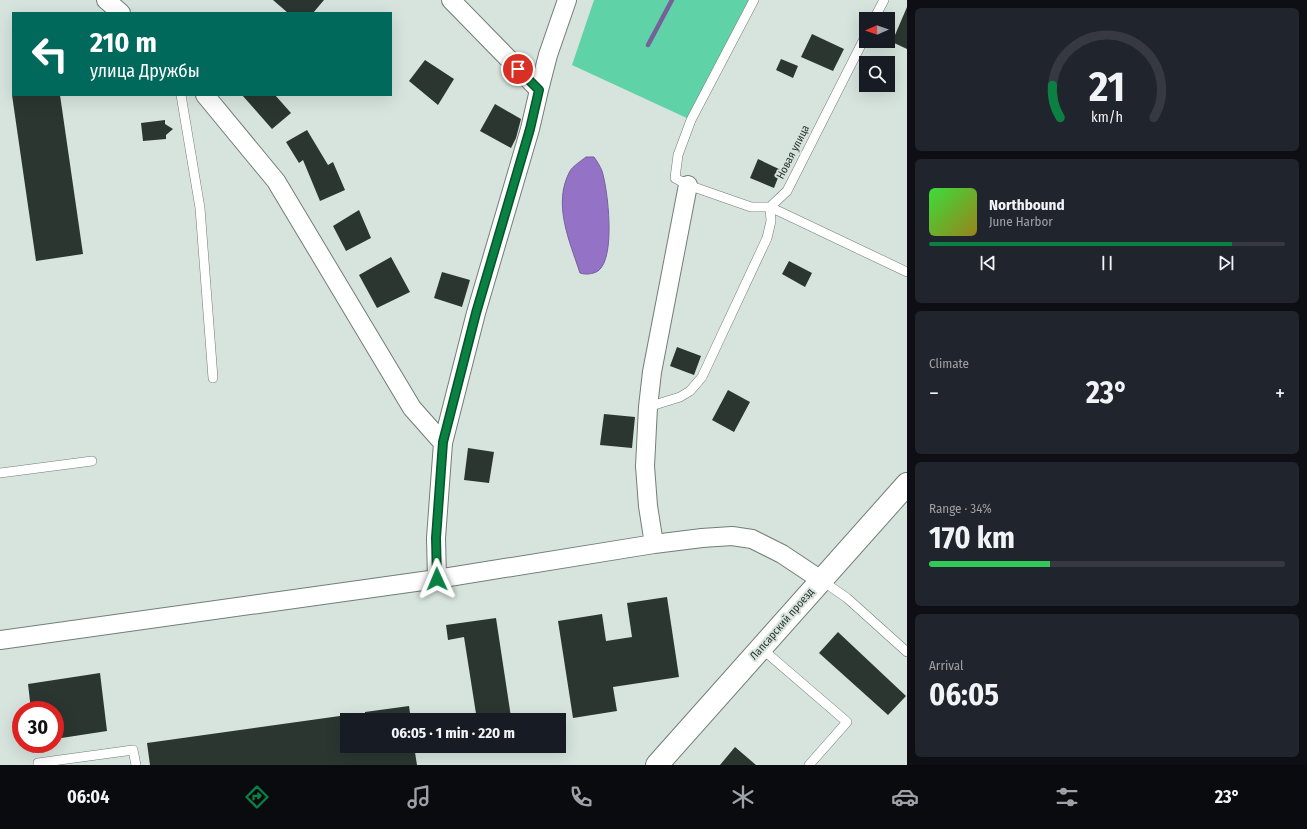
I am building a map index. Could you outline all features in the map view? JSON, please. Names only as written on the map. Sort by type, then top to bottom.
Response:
[{"type":"street","points":[[106,0],[120,12]]},
{"type":"street","points":[[437,579],[436,538],[443,442],[476,313],[530,129],[548,55],[567,0]]},
{"type":"street","points":[[450,2],[539,90]]},
{"type":"street","points":[[206,96],[276,181],[412,408],[443,442]]},
{"type":"street","points":[[654,544],[648,506],[645,466],[648,407],[652,372],[682,181]]},
{"type":"street","name":"Лапсарский проезд","points":[[657,765],[907,484]]},
{"type":"street","points":[[0,639],[437,579],[654,544],[702,538],[732,536],[752,539],[782,554],[821,580]]},
{"type":"lane","points":[[754,0],[691,120],[678,154],[682,181],[751,207],[770,207],[907,272]]},
{"type":"lane","points":[[878,12],[884,0]]},
{"type":"lane","name":"Новая улица","points":[[770,207],[787,191],[859,48]]},
{"type":"lane","points":[[181,96],[200,208],[213,378]]},
{"type":"lane","points":[[648,407],[680,397],[690,391],[702,377],[767,238],[771,222],[770,207]]},
{"type":"lane","points":[[0,473],[92,461]]},
{"type":"lane","points":[[821,580],[847,598],[907,652]]},
{"type":"lane","points":[[761,648],[846,722],[809,765]]},
{"type":"lane","points":[[38,765],[38,763],[133,750],[136,765]]},
{"type":"green space","points":[[594,0],[754,0],[691,120],[572,65]]},
{"type":"shaded area","points":[[586,157],[594,157],[602,171],[609,223],[609,239],[604,264],[598,271],[587,274],[580,273],[564,223],[563,210],[565,184],[570,171],[575,165]]},
{"type":"building","points":[[273,0],[324,0],[314,12],[287,12]]},
{"type":"building","points":[[907,7],[907,49],[895,43],[895,35]]},
{"type":"building","points":[[812,34],[844,49],[833,71],[801,57]]},
{"type":"building","points":[[781,59],[798,66],[793,78],[776,70]]},
{"type":"building","points":[[425,60],[454,79],[438,105],[409,81]]},
{"type":"building","points":[[12,96],[60,96],[83,254],[36,261]]},
{"type":"building","points":[[243,96],[276,96],[291,113],[272,129]]},
{"type":"building","points":[[495,104],[521,119],[516,138],[511,148],[480,131]]},
{"type":"building","points":[[165,120],[165,124],[173,129],[166,135],[166,139],[143,141],[141,123]]},
{"type":"building","points":[[307,130],[328,165],[333,162],[345,190],[320,201],[303,160],[299,163],[286,142]]},
{"type":"building","points":[[758,159],[781,170],[774,188],[750,178]]},
{"type":"building","points":[[359,210],[371,238],[346,251],[333,226]]},
{"type":"building","points":[[391,257],[410,292],[377,308],[359,275]]},
{"type":"building","points":[[789,261],[812,273],[805,287],[782,274]]},
{"type":"building","points":[[442,272],[470,280],[462,307],[434,298]]},
{"type":"building","points":[[677,347],[701,356],[694,375],[670,366]]},
{"type":"building","points":[[728,390],[750,402],[734,432],[712,420]]},
{"type":"building","points":[[604,414],[635,417],[632,448],[600,445]]},
{"type":"building","points":[[468,448],[494,452],[489,483],[464,480]]},
{"type":"building","points":[[667,597],[679,677],[613,687],[617,711],[573,718],[558,621],[602,614],[606,641],[632,637],[627,603]]},
{"type":"building","points":[[496,618],[510,713],[476,713],[464,637],[448,640],[446,625]]},
{"type":"building","points":[[838,632],[906,696],[888,715],[819,653]]},
{"type":"building","points":[[100,673],[107,731],[64,738],[64,701],[30,701],[28,684]]},
{"type":"building","points":[[409,706],[410,713],[365,713]]},
{"type":"building","points":[[340,716],[340,753],[415,753],[417,765],[150,765],[147,743]]},
{"type":"building","points":[[735,747],[756,765],[720,765]]},
{"type":"waterway","points":[[648,45],[672,0]]},
{"type":"route","points":[[437,579],[436,538],[443,442],[476,313],[530,129],[539,90],[518,69]]}]
